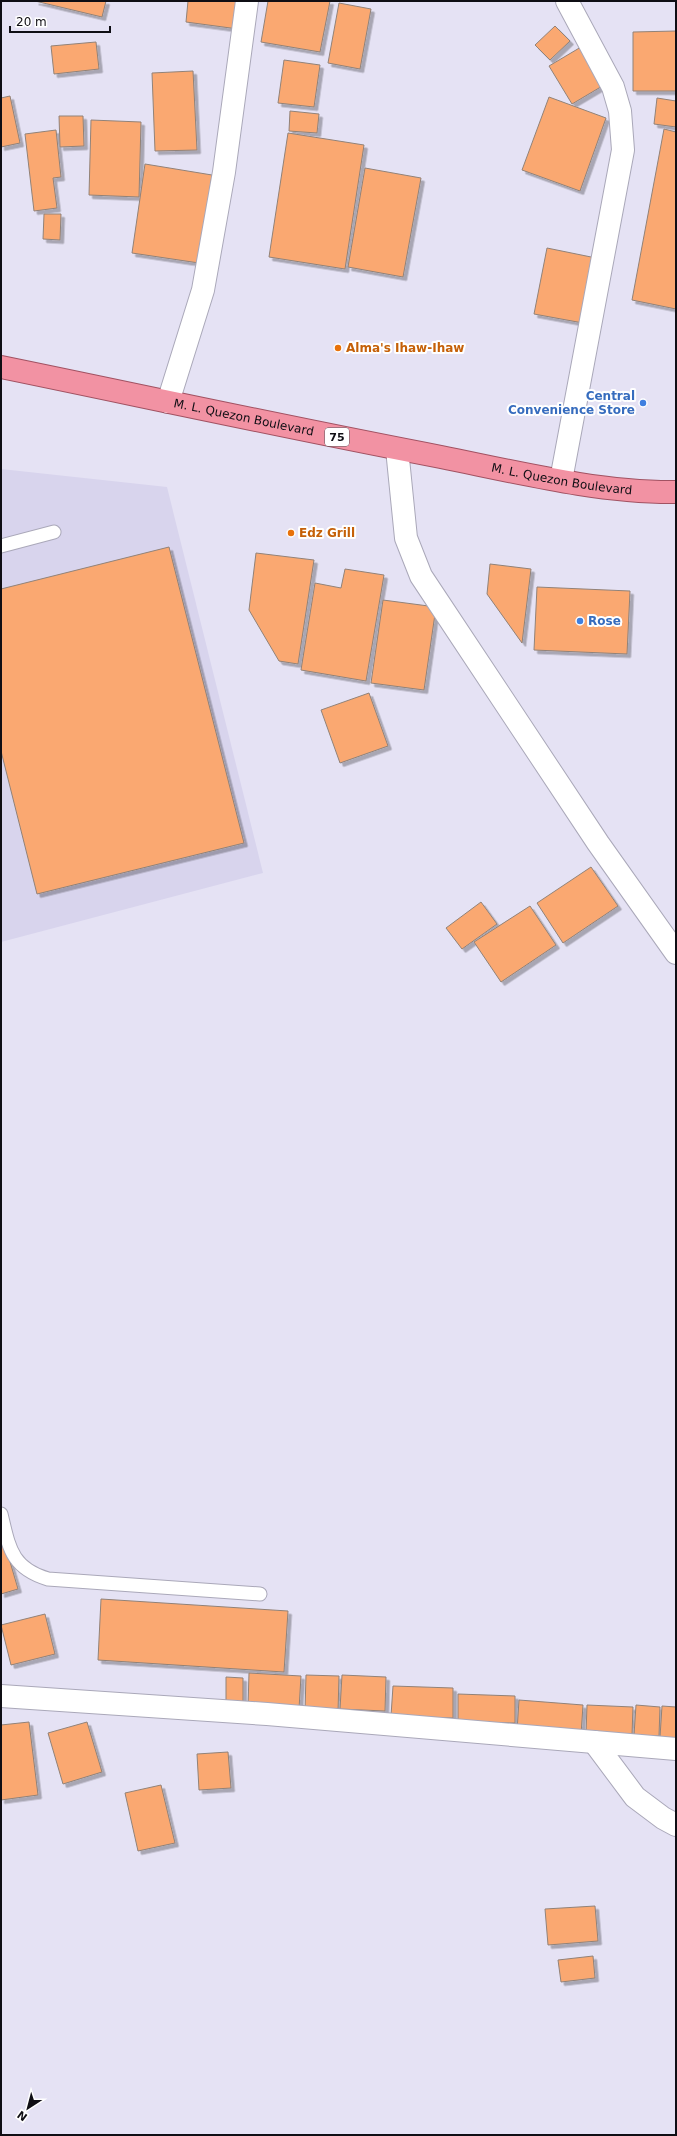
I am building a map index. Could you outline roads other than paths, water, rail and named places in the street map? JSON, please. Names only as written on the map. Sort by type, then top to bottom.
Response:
[{"type":"highway","name":"M. L. Quezon Boulevard","points":[[1,367],[397,449],[561,480],[649,492],[676,492]]},
{"type":"street","points":[[168,402],[203,290],[224,172],[247,1]]},
{"type":"street","points":[[561,480],[623,150],[620,111],[613,87],[567,1]]},
{"type":"street","points":[[397,449],[406,538],[421,576],[598,843],[676,953]]},
{"type":"street","points":[[1,1696],[267,1714],[676,1749]]},
{"type":"street","points":[[594,1742],[635,1797],[663,1818],[676,1825]]},
{"type":"lane","points":[[1,546],[54,532]]},
{"type":"lane","points":[[1,1514],[10,1550],[22,1565],[35,1575],[48,1579],[260,1594]]},
{"type":"place","name":"Alma's Ihaw-Ihaw","points":[[338,348]]},
{"type":"place","name":"Central Convenience Store","points":[[643,403]]},
{"type":"place","name":"Edz Grill","points":[[291,533]]},
{"type":"place","name":"Rose","points":[[580,621]]}]
